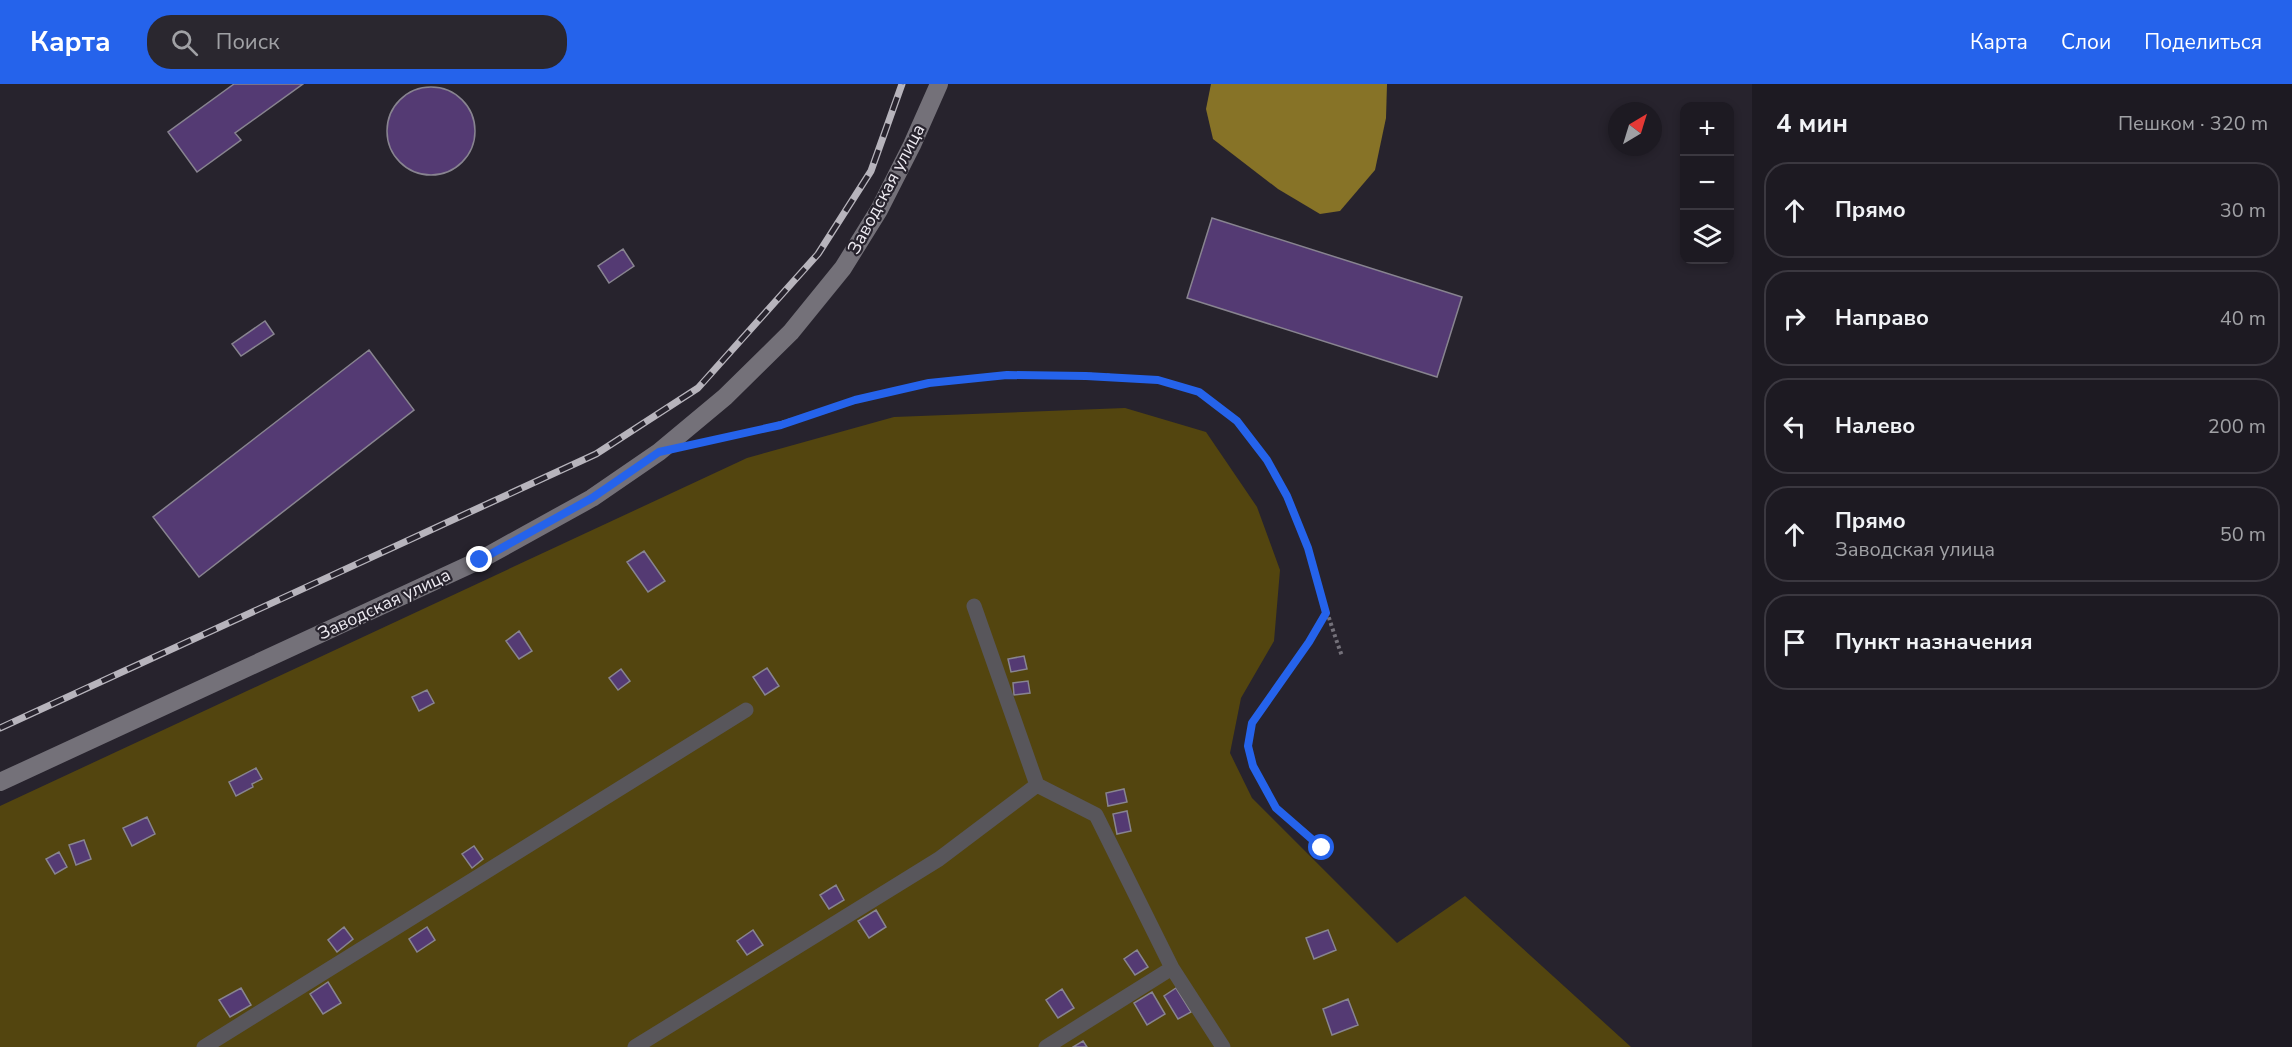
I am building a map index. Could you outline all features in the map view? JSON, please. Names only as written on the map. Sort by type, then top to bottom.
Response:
[{"type":"street","name":"Заводская улица","points":[[0,782],[480,560],[592,498],[659,452],[725,397],[791,332],[843,268],[879,210],[912,145],[939,84]]},
{"type":"lane","points":[[974,606],[1037,785],[1096,815],[1172,968],[1223,1047]]},
{"type":"lane","points":[[204,1047],[746,710]]},
{"type":"lane","points":[[635,1047],[939,859],[1037,785]]},
{"type":"lane","points":[[1046,1047],[1172,968]]},
{"type":"path","points":[[702,443],[781,425],[855,400],[929,383],[1007,375],[1086,376],[1158,380],[1199,392],[1237,421],[1267,460],[1287,496],[1308,548],[1326,613],[1342,656]]},
{"type":"path","points":[[1322,848],[1276,808],[1253,766],[1248,746],[1252,723],[1309,642],[1326,613]]},
{"type":"shaded area","points":[[1211,84],[1387,84],[1386,118],[1375,170],[1340,211],[1320,214],[1278,189],[1213,139],[1206,109]]},
{"type":"shaded area","points":[[1125,408],[1206,432],[1257,507],[1280,570],[1274,641],[1241,698],[1230,753],[1252,798],[1397,943],[1465,896],[1631,1047],[0,1047],[0,806],[747,458],[894,417]]},
{"type":"building","points":[[234,84],[303,84],[235,133],[241,140],[197,172],[168,132]]},
{"type":"building","points":[[431,87],[448,91],[462,100],[471,114],[475,131],[471,148],[462,162],[448,171],[431,175],[414,171],[400,162],[391,148],[387,131],[391,114],[400,100],[414,91]]},
{"type":"building","points":[[1212,218],[1462,297],[1437,377],[1187,298]]},
{"type":"building","points":[[623,249],[634,266],[609,283],[598,266]]},
{"type":"building","points":[[265,321],[274,334],[241,356],[232,344]]},
{"type":"building","points":[[369,350],[414,410],[199,577],[153,517]]},
{"type":"building","points":[[644,551],[665,581],[648,592],[627,562]]},
{"type":"building","points":[[519,631],[532,651],[519,659],[506,641]]},
{"type":"building","points":[[1024,656],[1027,669],[1011,672],[1008,659]]},
{"type":"building","points":[[767,668],[779,686],[765,695],[753,677]]},
{"type":"building","points":[[621,669],[630,681],[618,690],[609,678]]},
{"type":"building","points":[[1028,681],[1030,693],[1014,695],[1013,683]]},
{"type":"building","points":[[427,690],[434,703],[419,711],[412,697]]},
{"type":"building","points":[[256,768],[262,779],[236,796],[229,782]]},
{"type":"building","points":[[1124,789],[1127,802],[1108,806],[1106,793]]},
{"type":"building","points":[[1127,811],[1131,831],[1117,834],[1113,814]]},
{"type":"building","points":[[147,817],[155,834],[132,846],[123,828]]},
{"type":"building","points":[[84,840],[91,859],[76,865],[69,845]]},
{"type":"building","points":[[474,846],[483,859],[472,868],[462,854]]},
{"type":"building","points":[[59,852],[67,867],[55,874],[46,859]]},
{"type":"building","points":[[836,885],[844,900],[829,909],[820,895]]},
{"type":"building","points":[[876,910],[886,927],[869,938],[858,921]]},
{"type":"building","points":[[344,927],[353,939],[337,952],[328,940]]},
{"type":"building","points":[[427,927],[435,940],[417,952],[409,939]]},
{"type":"building","points":[[753,930],[763,945],[747,955],[737,941]]},
{"type":"building","points":[[1328,930],[1336,950],[1314,959],[1306,938]]},
{"type":"building","points":[[1137,950],[1148,967],[1135,975],[1124,959]]},
{"type":"building","points":[[328,982],[341,1003],[323,1014],[310,994]]},
{"type":"building","points":[[241,988],[251,1005],[230,1017],[219,1000]]},
{"type":"building","points":[[1176,988],[1191,1012],[1178,1019],[1164,996]]},
{"type":"building","points":[[1062,989],[1074,1008],[1058,1018],[1046,1000]]},
{"type":"building","points":[[1152,992],[1165,1014],[1147,1025],[1134,1003]]},
{"type":"building","points":[[1348,999],[1358,1025],[1332,1035],[1323,1009]]},
{"type":"building","points":[[1083,1041],[1087,1047],[1073,1047]]},
{"type":"railway","points":[[0,728],[596,454],[698,388],[818,254],[871,171],[902,84]]},
{"type":"route","points":[[480,560],[592,498],[659,452],[781,425],[855,400],[929,383],[1007,375],[1158,380],[1199,392],[1237,421],[1267,460],[1287,496],[1308,548],[1326,613],[1309,642],[1252,723],[1248,746],[1253,766],[1276,808],[1322,848]]}]
